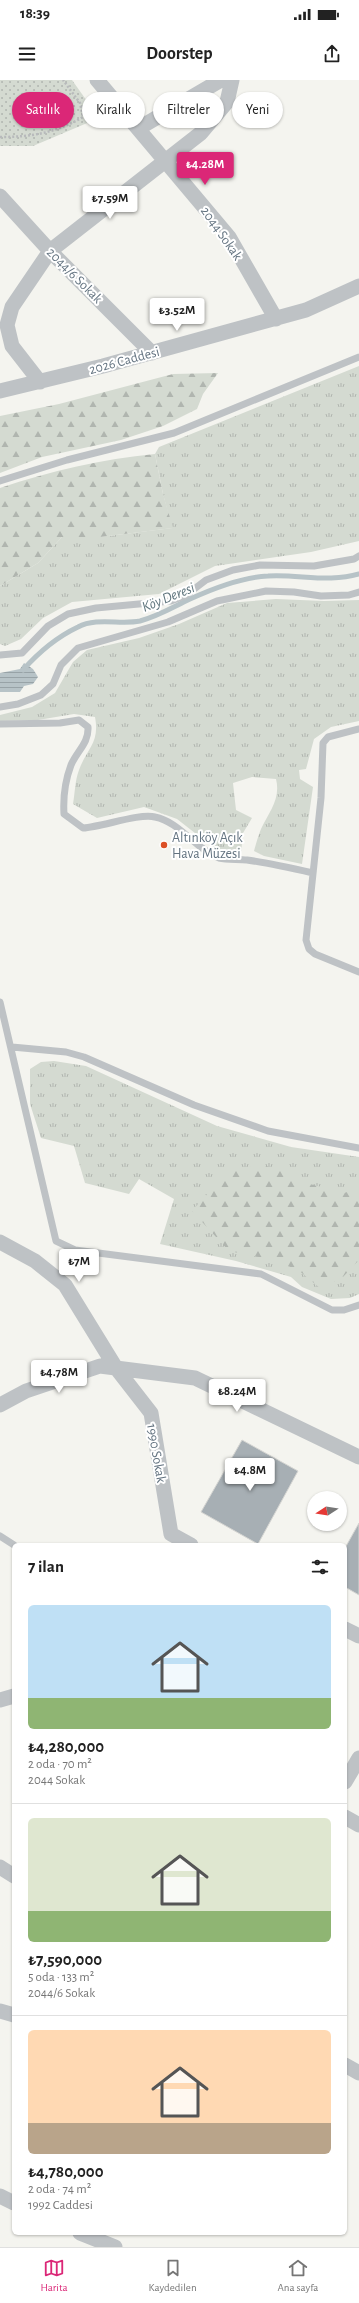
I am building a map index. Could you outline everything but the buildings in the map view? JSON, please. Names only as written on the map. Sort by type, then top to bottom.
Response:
[{"type":"street","name":"2044 Sokak","points":[[97,80],[108,92]]},
{"type":"street","points":[[145,124],[220,80]]},
{"type":"street","points":[[40,382],[12,346],[7,325],[12,307],[50,251],[200,133],[227,102],[232,80]]},
{"type":"street","name":"2044 Sokak","points":[[139,128],[229,237],[276,319]]},
{"type":"street","name":"2044/6 Sokak","points":[[0,196],[50,251],[152,353]]},
{"type":"street","name":"2026 Caddesi","points":[[0,391],[152,353],[276,319],[306,310],[359,286]]},
{"type":"street","name":"1990 Sokak","points":[[0,1242],[35,1261],[65,1285],[116,1368],[151,1413],[168,1540],[182,1543]]},
{"type":"street","points":[[0,1406],[26,1391],[100,1366],[195,1378],[359,1457]]},
{"type":"street","points":[[347,1630],[359,1636]]},
{"type":"street","points":[[0,1700],[12,1697]]},
{"type":"street","points":[[347,1779],[359,1758]]},
{"type":"street","points":[[347,1818],[359,1825]]},
{"type":"street","points":[[0,1867],[12,1875]]},
{"type":"street","points":[[0,2010],[12,2014]]},
{"type":"street","points":[[347,2066],[359,2073]]},
{"type":"street","points":[[0,2196],[12,2202]]},
{"type":"street","points":[[85,2235],[115,2247]]},
{"type":"lane","points":[[0,482],[67,460],[174,433],[359,357]]},
{"type":"lane","points":[[0,655],[22,653],[48,626],[68,614],[96,608],[171,601],[186,596],[206,580],[232,570],[260,565],[314,566],[359,556]]},
{"type":"lane","points":[[0,707],[18,704],[41,695],[53,684],[61,665],[78,648],[168,622],[217,601],[266,591],[294,592],[321,596],[349,595],[359,592]]},
{"type":"lane","points":[[0,724],[60,724],[79,720],[88,726],[89,736],[71,764],[63,795],[64,814],[83,828],[99,827],[140,817],[154,816],[168,822],[205,850],[220,858],[273,864],[313,873]]},
{"type":"lane","points":[[359,729],[328,737],[323,743],[321,798],[306,940],[309,949],[359,972]]},
{"type":"lane","points":[[0,1002],[12,1047],[56,1241],[75,1250],[261,1274],[332,1310],[344,1310],[359,1305]]},
{"type":"lane","points":[[12,1047],[66,1052],[84,1057],[194,1105],[268,1131],[359,1148]]},
{"type":"lane","points":[[0,1536],[12,1544]]},
{"type":"path","points":[[0,137],[29,137],[70,125],[83,117],[80,103],[63,80]]},
{"type":"green space","points":[[0,80],[72,80],[82,94],[82,125],[33,146],[0,146]]},
{"type":"green space","points":[[359,366],[359,541],[311,552],[215,566],[159,594],[72,602],[43,618],[21,639],[5,646],[0,644],[0,586],[38,563],[62,537],[100,537],[172,528],[155,454],[159,447]]},
{"type":"green space","points":[[218,373],[203,394],[197,409],[163,426],[121,440],[42,457],[0,473],[0,416],[59,404],[173,374]]},
{"type":"green space","points":[[155,454],[163,494],[173,528],[100,537],[62,537],[38,563],[0,586],[0,488],[77,466]]},
{"type":"green space","points":[[276,599],[324,601],[359,600],[359,721],[331,727],[314,739],[306,769],[299,770],[300,779],[313,787],[302,864],[264,856],[254,851],[261,829],[276,799],[276,779],[252,777],[233,783],[236,810],[252,818],[243,833],[241,853],[218,851],[177,819],[144,807],[97,818],[73,804],[78,774],[96,733],[95,717],[74,714],[38,720],[0,721],[0,715],[32,707],[55,693],[73,662],[87,650],[139,638],[179,624],[227,603]]},
{"type":"green space","points":[[54,1061],[86,1066],[217,1126],[291,1147],[359,1157],[359,1294],[350,1298],[331,1299],[302,1287],[291,1277],[236,1261],[160,1244],[174,1199],[139,1179],[129,1194],[85,1183],[74,1146],[41,1138],[30,1104],[30,1069],[41,1062]]},
{"type":"green space","points":[[262,1165],[286,1172],[310,1184],[344,1193],[359,1188],[359,1260],[342,1278],[320,1288],[297,1269],[259,1257],[229,1251],[192,1211],[229,1170]]},
{"type":"shaded area","points":[[24,663],[33,669],[38,677],[33,684],[24,686],[20,692],[0,692],[0,673],[20,669]]},
{"type":"waterway","name":"Köy Deresi","points":[[23,670],[41,652],[55,641],[70,631],[85,624],[93,622],[140,621],[160,614],[209,591],[248,578],[268,576],[337,578],[359,574]]},
{"type":"place","name":"Altınköy Açık Hava Müzesi","points":[[164,845]]}]
